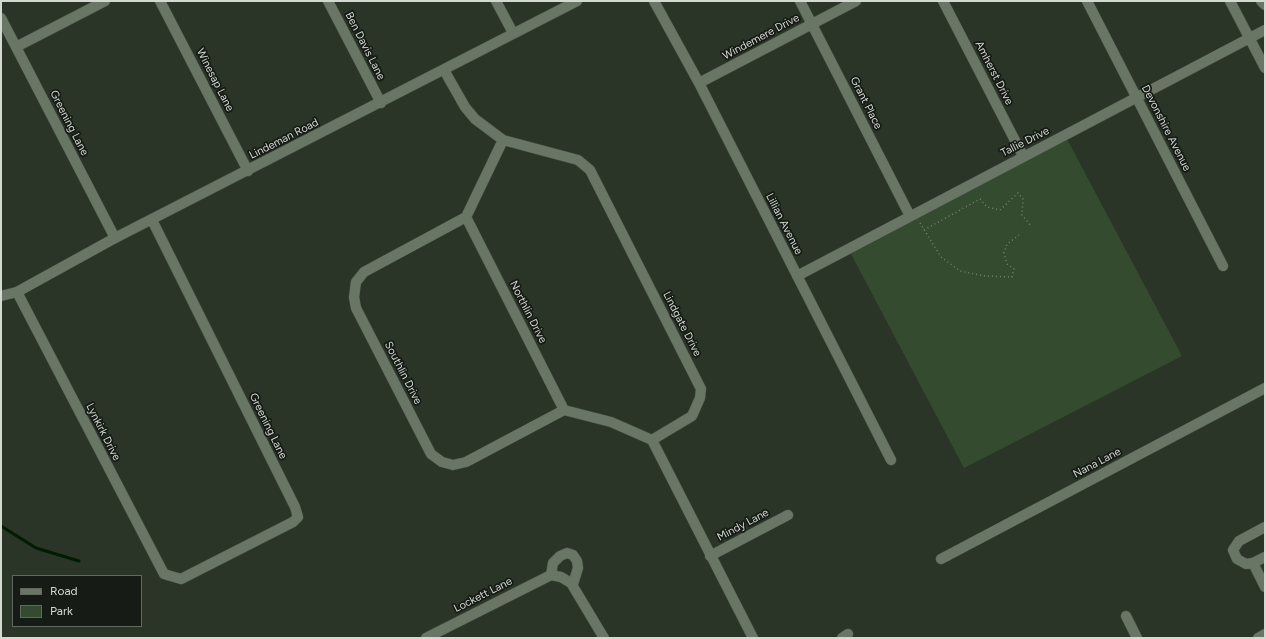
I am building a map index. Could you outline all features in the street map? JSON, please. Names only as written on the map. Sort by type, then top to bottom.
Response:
[{"type":"street","points":[[16,47],[105,1]]},
{"type":"street","name":"Winesap Lane","points":[[160,1],[248,171]]},
{"type":"street","name":"Ben Davis Lane","points":[[328,1],[381,103]]},
{"type":"street","points":[[496,1],[513,33]]},
{"type":"street","name":"Lindeman Road","points":[[1,296],[17,292],[115,238],[381,103],[577,1]]},
{"type":"street","name":"Lillian Avenue","points":[[654,1],[699,83],[891,460]]},
{"type":"street","name":"Grant Place","points":[[800,1],[913,215]]},
{"type":"street","name":"Windemere Drive","points":[[699,83],[856,1]]},
{"type":"street","name":"Amherst Drive","points":[[943,1],[1023,156]]},
{"type":"street","name":"Devonshire Avenue","points":[[1087,1],[1223,266]]},
{"type":"street","points":[[1230,1],[1265,68]]},
{"type":"street","points":[[1261,1],[1265,5]]},
{"type":"street","name":"Greening Lane","points":[[1,18],[115,238]]},
{"type":"street","name":"Tallie Drive","points":[[798,276],[1023,156],[1137,98],[1265,30]]},
{"type":"street","name":"Lindgate Drive","points":[[444,70],[465,107],[475,119],[503,140],[578,160],[590,170],[701,389],[700,398],[692,416],[652,440]]},
{"type":"street","points":[[466,217],[503,140]]},
{"type":"street","name":"Southlin Drive","points":[[466,217],[364,272],[356,282],[354,297],[356,308],[431,454],[442,462],[453,465],[466,462],[564,410]]},
{"type":"street","name":"Northlin Drive","points":[[466,217],[564,410]]},
{"type":"street","name":"Greening Lane","points":[[152,220],[295,507],[298,517],[293,522],[181,579],[172,578]]},
{"type":"street","name":"Lynkirk Drive","points":[[17,292],[159,566],[164,574],[172,578]]},
{"type":"street","name":"Nana Lane","points":[[941,559],[1265,388]]},
{"type":"street","points":[[564,410],[611,422],[652,440],[753,638]]},
{"type":"street","name":"Mindy Lane","points":[[710,556],[788,515]]},
{"type":"street","points":[[1265,527],[1239,541],[1234,550],[1237,559],[1241,562],[1253,563],[1265,556]]},
{"type":"street","points":[[573,584],[578,568],[577,561],[573,555],[567,553],[560,556],[553,564],[551,575],[561,577],[573,584],[604,638]]},
{"type":"street","points":[[1253,563],[1265,587]]},
{"type":"street","name":"Lockett Lane","points":[[426,638],[551,575]]},
{"type":"street","points":[[1126,616],[1137,638]]},
{"type":"street","points":[[1258,638],[1265,634]]},
{"type":"path","points":[[924,230],[980,199],[987,207],[1000,210],[1018,193],[1023,199],[1022,215],[1031,226]]},
{"type":"path","points":[[913,215],[941,258],[960,271],[985,276],[1012,277],[1014,269],[1007,264],[1004,253],[1007,244],[1018,234]]},
{"type":"green space","points":[[1067,139],[1182,356],[964,468],[850,252]]},
{"type":"waterway","points":[[1,526],[36,548],[79,561]]}]
